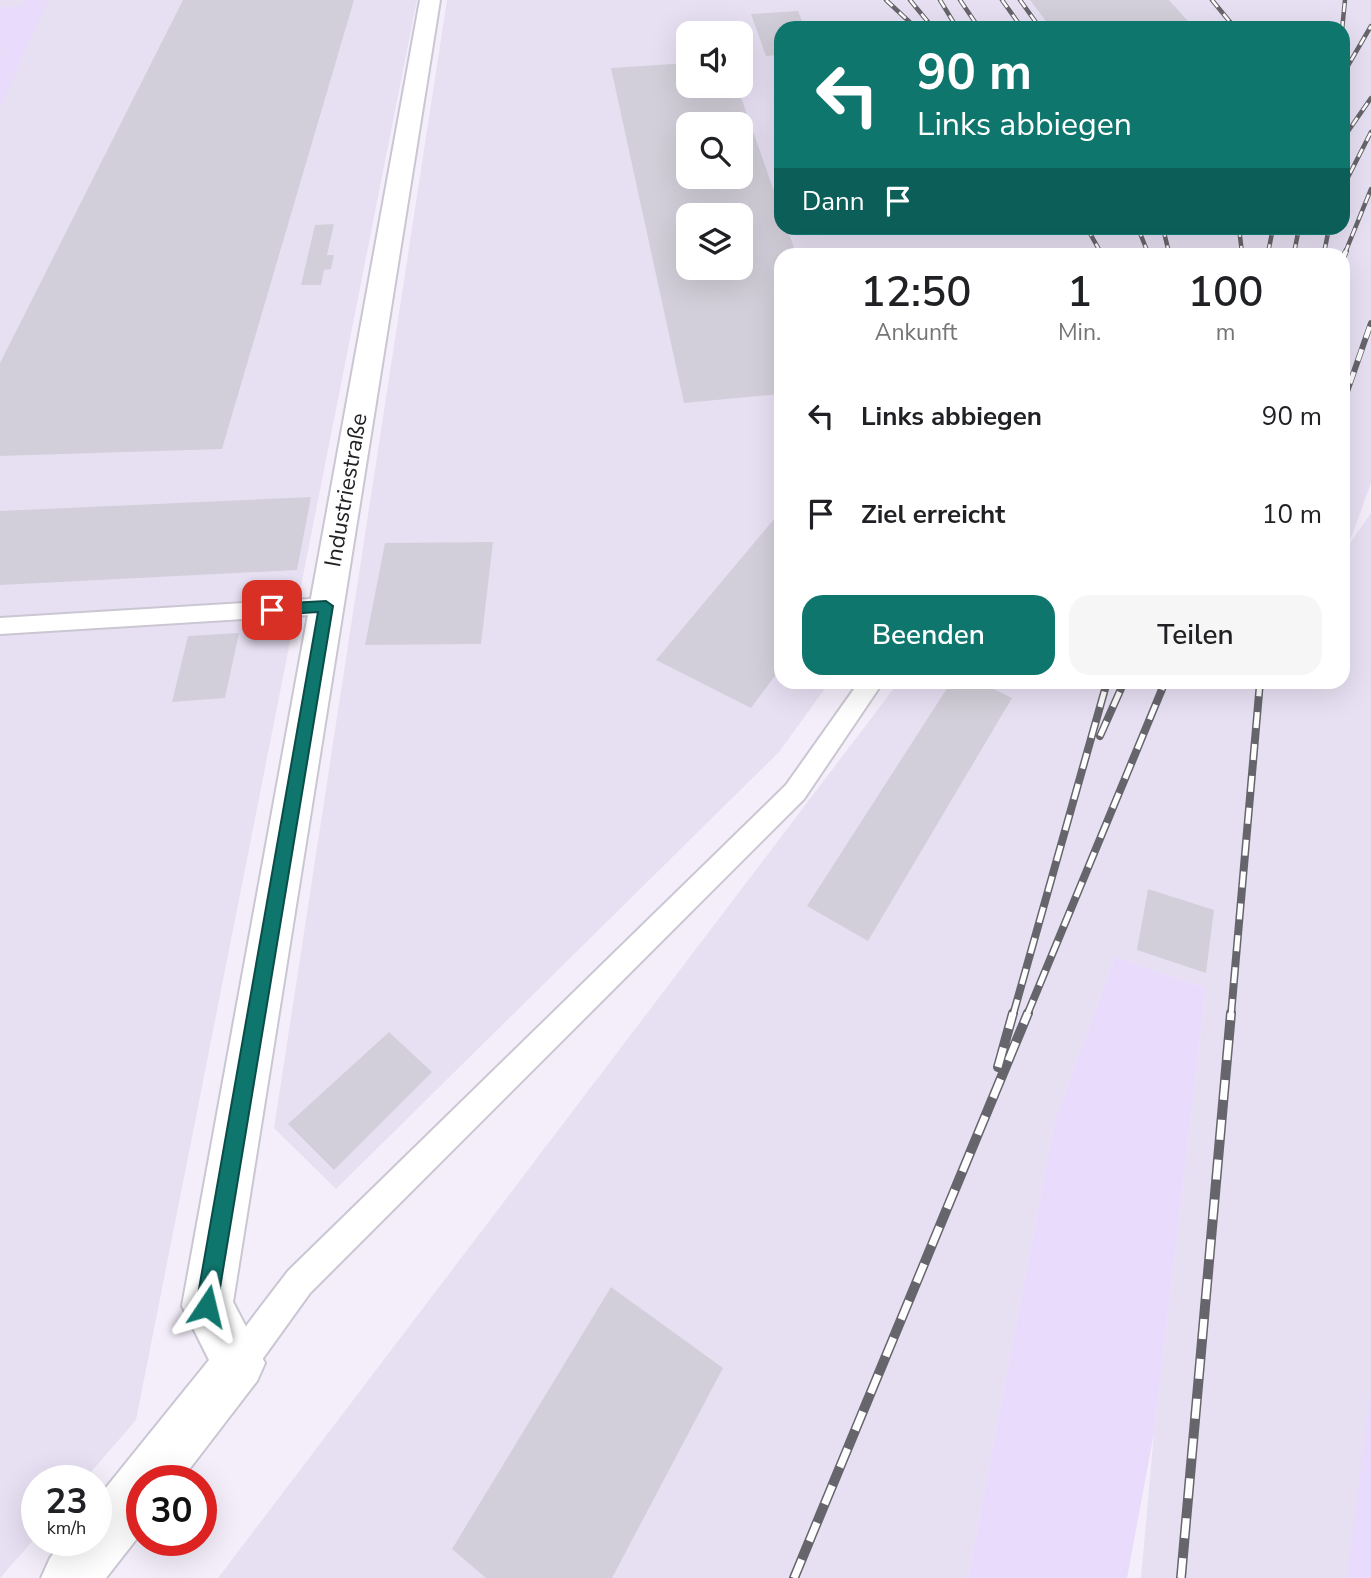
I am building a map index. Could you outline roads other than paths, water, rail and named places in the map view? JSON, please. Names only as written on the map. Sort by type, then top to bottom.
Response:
[{"type":"street","name":"Industriestraße","points":[[239,1363],[207,1306],[430,0]]},
{"type":"street","points":[[159,1465],[239,1363]]},
{"type":"street","points":[[70,1578],[126,1507]]},
{"type":"lane","points":[[0,626],[326,606]]},
{"type":"lane","points":[[239,1363],[299,1282],[795,792],[867,689]]},
{"type":"railway","points":[[886,0],[908,21]]},
{"type":"railway","points":[[910,0],[927,21]]},
{"type":"railway","points":[[940,0],[953,21]]},
{"type":"railway","points":[[960,0],[974,21]]},
{"type":"railway","points":[[1002,0],[1017,21]]},
{"type":"railway","points":[[1020,0],[1035,21]]},
{"type":"railway","points":[[1212,0],[1229,21]]},
{"type":"railway","points":[[1343,21],[1345,0]]},
{"type":"railway","points":[[1350,62],[1371,26]]},
{"type":"railway","points":[[1350,128],[1371,98]]},
{"type":"railway","points":[[1350,173],[1371,132]]},
{"type":"railway","points":[[1347,248],[1371,189]]},
{"type":"railway","points":[[1091,235],[1098,248]]},
{"type":"railway","points":[[1141,235],[1146,248]]},
{"type":"railway","points":[[1165,235],[1168,248]]},
{"type":"railway","points":[[1240,235],[1241,248]]},
{"type":"railway","points":[[1269,248],[1272,235]]},
{"type":"railway","points":[[1295,248],[1298,235]]},
{"type":"railway","points":[[1325,248],[1328,235]]},
{"type":"railway","points":[[1350,383],[1371,323]]},
{"type":"railway","points":[[1013,1015],[1105,689]]},
{"type":"railway","points":[[1100,736],[1121,689]]},
{"type":"railway","points":[[1027,1015],[1162,689]]},
{"type":"railway","points":[[1231,1015],[1259,689]]},
{"type":"railway","points":[[998,1067],[1013,1013]]},
{"type":"railway","points":[[794,1578],[1028,1013]]},
{"type":"railway","points":[[1181,1578],[1231,1013]]}]
